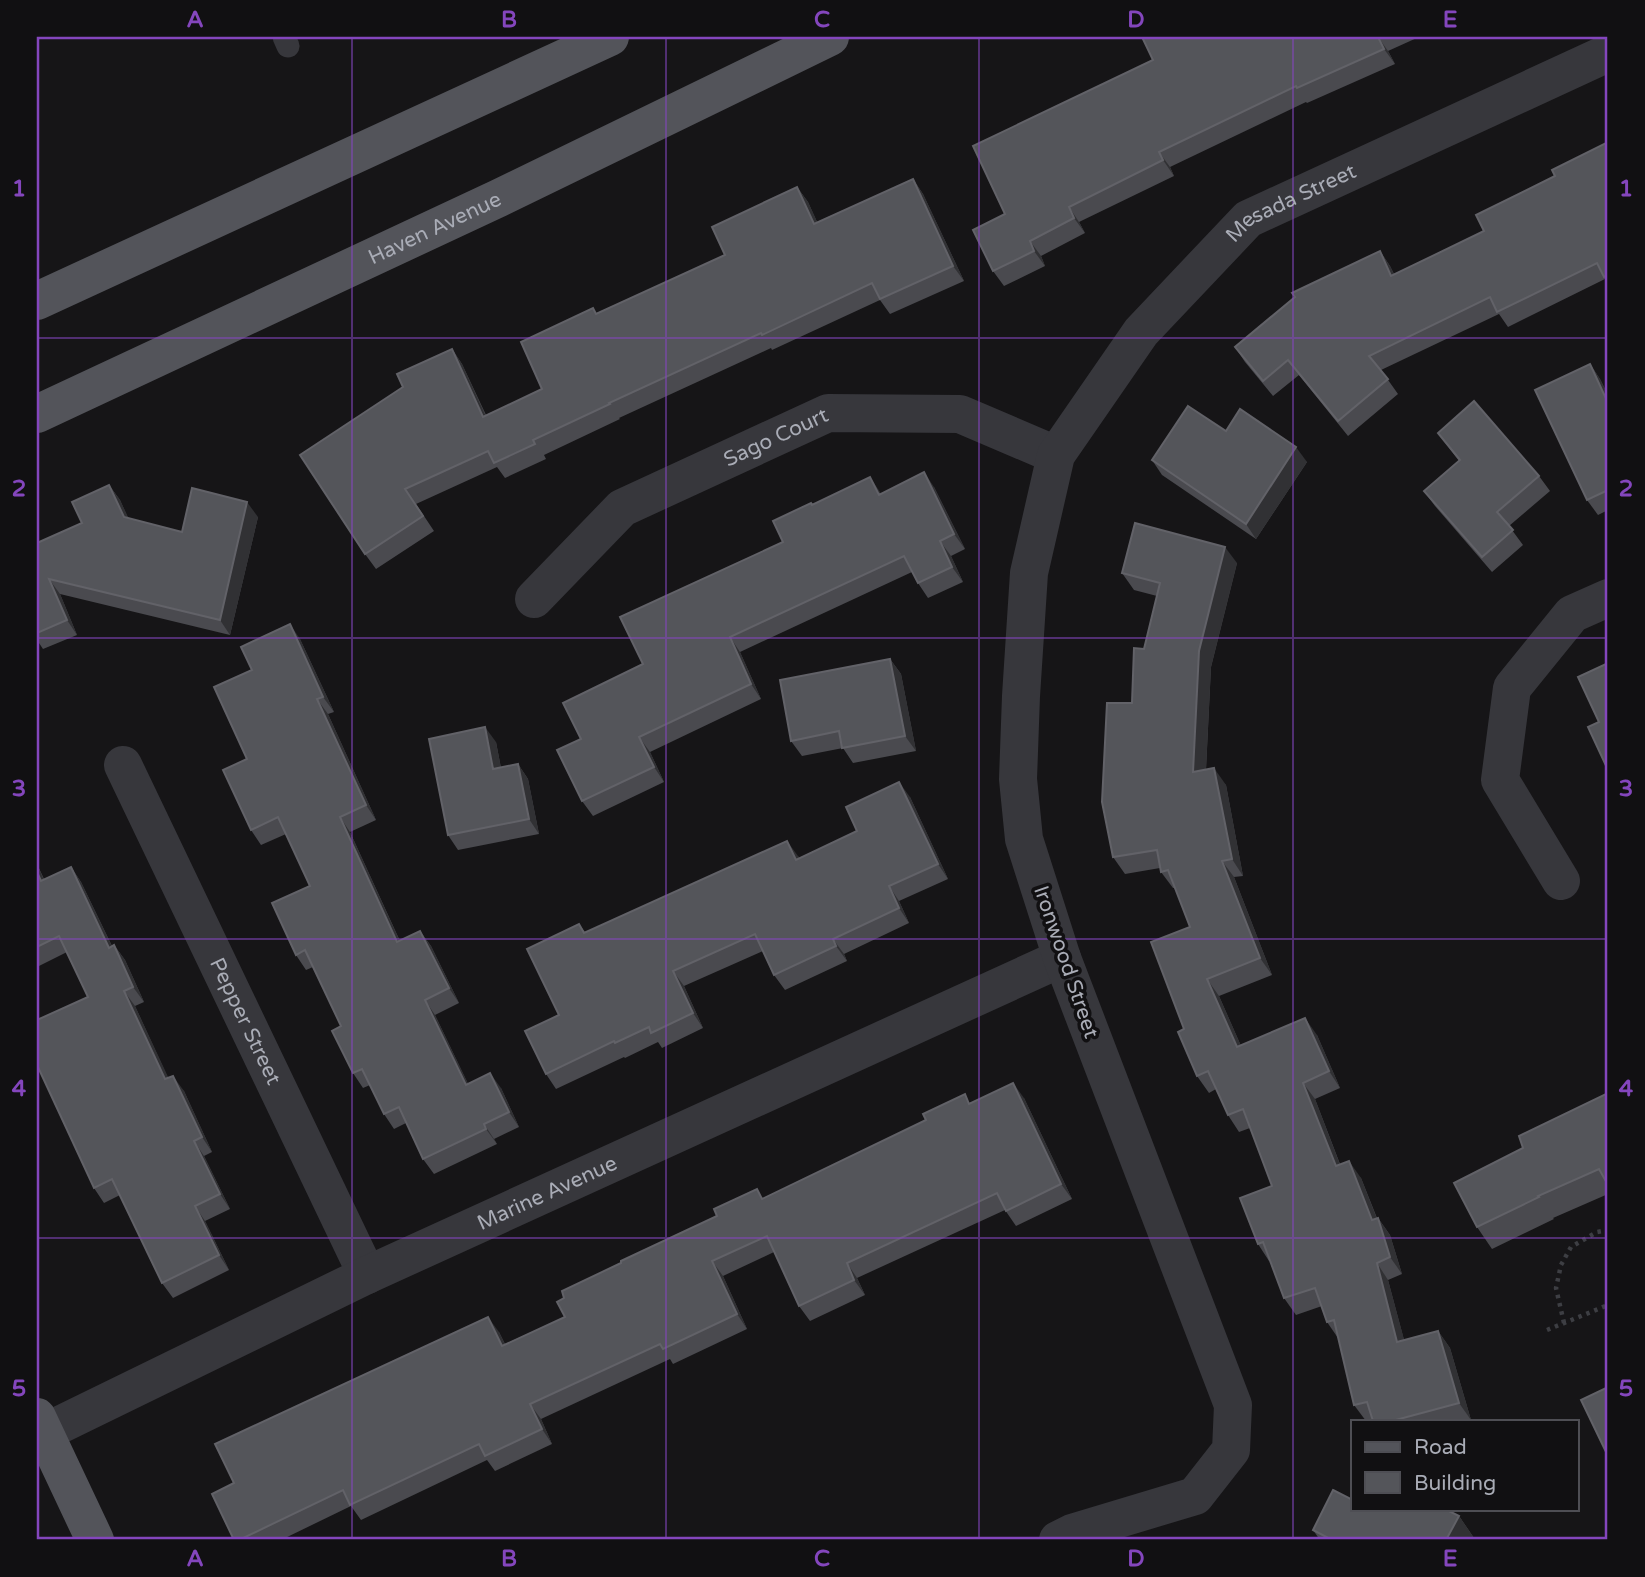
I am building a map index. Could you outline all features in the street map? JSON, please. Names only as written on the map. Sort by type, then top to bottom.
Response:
[{"type":"main road","points":[[37,301],[610,37]]},
{"type":"main road","name":"Haven Avenue","points":[[37,414],[499,198],[830,37]]},
{"type":"main road","points":[[39,1429],[95,1540]]},
{"type":"street","name":"Mesada Street","points":[[1056,456],[1141,332],[1248,219],[1608,53]]},
{"type":"street","name":"Sago Court","points":[[534,599],[622,508],[828,413],[960,414],[1056,456]]},
{"type":"street","name":"Ironwood Street","points":[[1056,456],[1028,573],[1018,779],[1024,839],[1062,958],[1233,1405],[1231,1450],[1195,1496],[1072,1533],[1058,1540]]},
{"type":"street","points":[[1561,881],[1500,780],[1512,688],[1572,614],[1608,598]]},
{"type":"street","name":"Pepper Street","points":[[122,765],[368,1275]]},
{"type":"street","name":"Marine Avenue","points":[[39,1429],[368,1275],[1062,958]]},
{"type":"path","points":[[1564,1323],[1556,1289],[1561,1265],[1571,1247],[1597,1232],[1608,1230]]},
{"type":"path","points":[[1547,1330],[1608,1305]]},
{"type":"building","points":[[1142,37],[1378,37],[1384,49],[1297,88],[1296,86],[1159,152],[1163,160],[1069,207],[1074,218],[1030,241],[1034,251],[993,271],[973,230],[1005,214],[973,146],[1153,60]]},
{"type":"building","points":[[1608,142],[1608,275],[1604,277],[1597,263],[1497,312],[1490,297],[1369,356],[1388,379],[1338,421],[1288,360],[1263,381],[1235,347],[1295,297],[1292,293],[1380,251],[1391,276],[1484,231],[1476,215],[1555,176],[1552,170]]},
{"type":"building","points":[[913,179],[953,266],[880,299],[872,283],[609,403],[533,440],[535,444],[494,463],[488,451],[405,489],[423,516],[365,554],[300,455],[403,387],[397,374],[452,349],[483,417],[542,389],[521,342],[593,308],[596,314],[725,255],[712,227],[797,187],[814,224]]},
{"type":"building","points":[[1590,364],[1608,403],[1608,490],[1587,500],[1535,390]]},
{"type":"building","points":[[1474,401],[1539,476],[1497,512],[1513,530],[1482,557],[1424,491],[1460,460],[1438,433]]},
{"type":"building","points":[[1188,406],[1226,431],[1240,409],[1296,447],[1246,524],[1152,460]]},
{"type":"building","points":[[924,472],[954,534],[940,541],[952,567],[918,583],[904,556],[730,637],[751,684],[639,737],[654,767],[582,801],[557,750],[581,739],[563,703],[643,664],[620,617],[783,542],[773,521],[870,477],[879,495]]},
{"type":"building","points":[[109,485],[124,517],[182,532],[192,488],[247,502],[220,620],[49,579],[67,620],[37,633],[37,543],[82,523],[72,502]]},
{"type":"building","points":[[1135,523],[1225,547],[1199,651],[1193,772],[1214,768],[1232,859],[1222,861],[1260,958],[1207,979],[1237,1047],[1305,1018],[1329,1071],[1303,1083],[1336,1166],[1349,1161],[1372,1220],[1378,1218],[1390,1257],[1377,1263],[1397,1342],[1438,1331],[1459,1403],[1396,1420],[1373,1420],[1367,1402],[1354,1405],[1334,1320],[1327,1322],[1315,1288],[1284,1298],[1263,1242],[1258,1244],[1240,1198],[1272,1186],[1243,1109],[1228,1115],[1208,1071],[1197,1076],[1178,1032],[1184,1029],[1151,942],[1190,927],[1168,870],[1161,872],[1157,850],[1113,857],[1102,802],[1107,703],[1132,703],[1134,648],[1144,649],[1160,583],[1122,573]]},
{"type":"building","points":[[290,624],[323,697],[317,699],[366,805],[340,817],[397,942],[420,931],[449,988],[425,1000],[466,1085],[490,1073],[509,1112],[484,1124],[486,1129],[423,1159],[399,1107],[384,1114],[362,1069],[353,1073],[332,1031],[341,1026],[305,950],[296,955],[272,903],[310,886],[278,817],[251,830],[223,770],[247,759],[214,687],[252,670],[241,647]]},
{"type":"building","points":[[890,659],[905,736],[842,748],[839,731],[791,741],[780,680]]},
{"type":"building","points":[[1608,663],[1608,770],[1588,727],[1599,722],[1578,677]]},
{"type":"building","points":[[485,727],[493,769],[518,764],[529,819],[448,835],[429,739]]},
{"type":"building","points":[[899,782],[938,864],[889,886],[899,908],[833,939],[836,946],[774,975],[755,934],[673,971],[693,1013],[651,1033],[649,1027],[615,1043],[614,1041],[546,1074],[525,1031],[559,1015],[527,949],[579,924],[584,933],[787,841],[796,860],[857,831],[846,807]]},
{"type":"building","points":[[71,867],[109,948],[114,945],[133,987],[124,991],[165,1079],[173,1076],[202,1137],[194,1141],[220,1194],[195,1206],[219,1255],[162,1283],[112,1179],[94,1188],[37,1065],[37,1020],[88,997],[59,936],[37,947],[37,872],[41,881]]},
{"type":"building","points":[[1013,1083],[1061,1184],[1006,1211],[997,1193],[847,1263],[854,1280],[799,1306],[767,1236],[712,1261],[737,1314],[663,1349],[660,1344],[530,1404],[542,1429],[485,1456],[479,1444],[350,1505],[343,1490],[234,1540],[212,1494],[234,1483],[215,1444],[488,1317],[502,1346],[565,1317],[557,1302],[564,1298],[562,1291],[717,1216],[714,1209],[757,1189],[762,1199],[926,1120],[923,1114],[965,1094],[969,1104]]},
{"type":"building","points":[[1608,1093],[1608,1185],[1599,1169],[1477,1227],[1454,1183],[1523,1148],[1519,1136]]},
{"type":"building","points":[[1608,1387],[1608,1456],[1581,1400]]},
{"type":"building","points":[[1333,1490],[1351,1499],[1351,1510],[1447,1510],[1459,1516],[1446,1540],[1332,1540],[1313,1530]]}]
